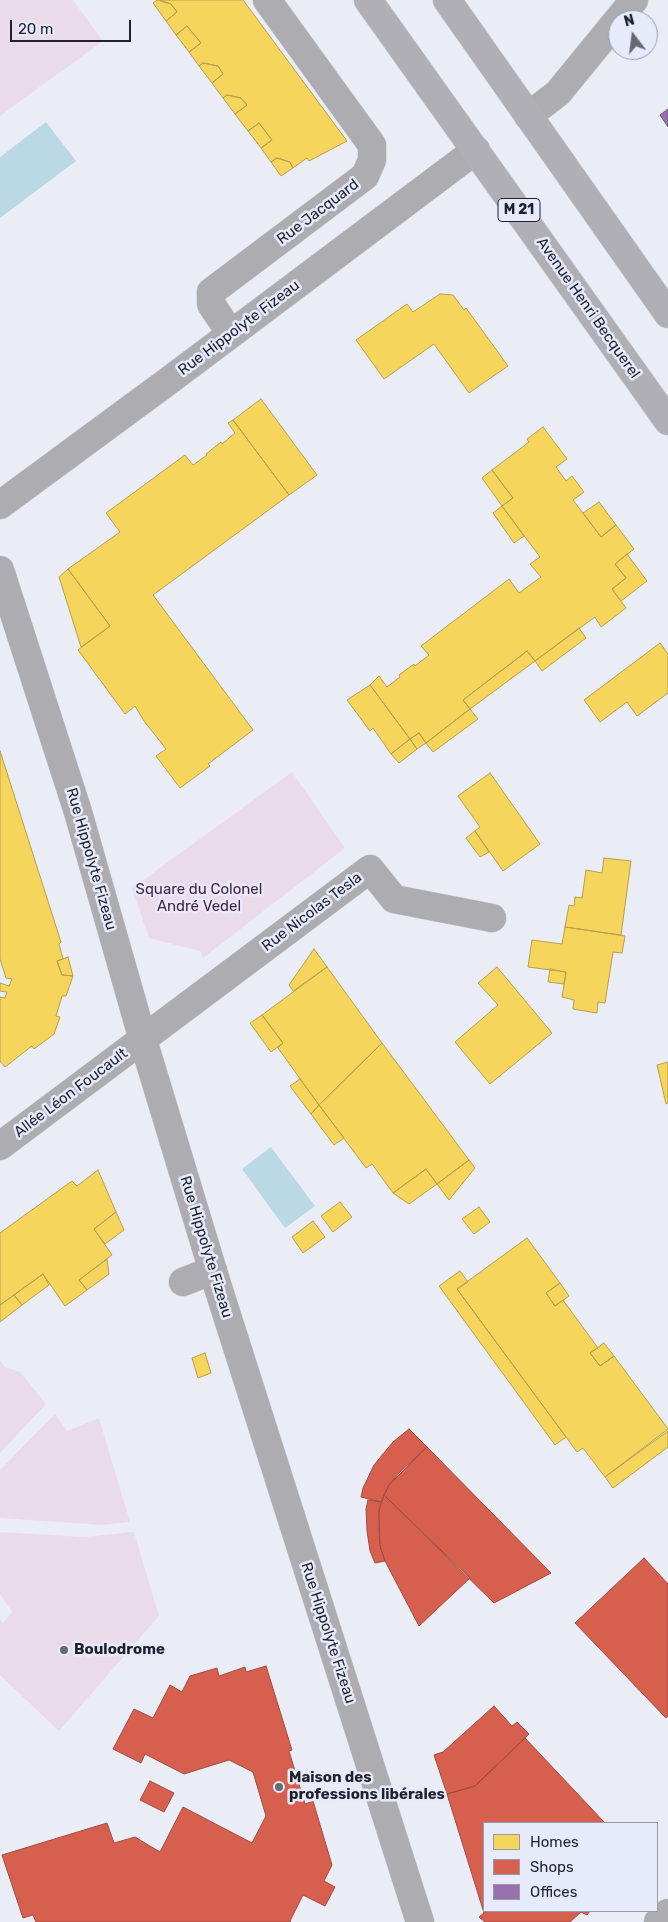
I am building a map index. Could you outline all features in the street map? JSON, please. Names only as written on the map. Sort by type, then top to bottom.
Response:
[{"type":"main road","name":"Avenue Henri Becquerel","points":[[368,0],[668,421]]},
{"type":"main road","points":[[447,0],[668,314]]},
{"type":"street","name":"Rue Jacquard","points":[[231,334],[211,304],[211,292],[365,176],[372,160],[372,145],[266,0]]},
{"type":"street","points":[[528,116],[558,93],[634,0]]},
{"type":"street","name":"Rue Hippolyte Fizeau","points":[[0,505],[476,150]]},
{"type":"street","name":"Rue Hippolyte Fizeau","points":[[0,570],[78,812],[143,1040],[213,1270],[420,1922]]},
{"type":"street","name":"Rue Nicolas Tesla","points":[[143,1040],[370,869],[394,899],[492,918]]},
{"type":"street","name":"Allée Léon Foucault","points":[[0,1146],[143,1040]]},
{"type":"street","points":[[183,1282],[213,1270]]},
{"type":"street","points":[[658,1922],[668,1913]]},
{"type":"green space","points":[[0,0],[73,0],[103,41],[0,116]]},
{"type":"green space","name":"Square du Colonel André Vedel","points":[[292,772],[345,848],[203,958],[200,951],[149,938],[132,888]]},
{"type":"green space","points":[[0,1360],[5,1367],[20,1372],[46,1404],[0,1453]]},
{"type":"green space","points":[[55,1414],[67,1431],[99,1418],[130,1522],[102,1525],[0,1518],[0,1470]]},
{"type":"green space","name":"Boulodrome","points":[[0,1532],[83,1537],[134,1532],[159,1616],[59,1731],[0,1675],[0,1619],[3,1623],[12,1612],[0,1594]]},
{"type":"water","points":[[46,122],[76,161],[0,218],[0,157]]},
{"type":"water","points":[[271,1147],[315,1206],[285,1228],[242,1169]]},
{"type":"building: Homes","points":[[157,0],[171,4],[177,12],[166,21],[153,3]]},
{"type":"building: Homes","points":[[160,0],[243,0],[347,141],[309,161],[307,158],[293,168],[290,162],[277,158],[271,162],[261,148],[272,140],[259,123],[248,131],[235,114],[247,105],[241,98],[227,95],[223,98],[212,83],[223,74],[218,66],[203,63],[199,66],[189,52],[201,43],[187,26],[176,35],[166,21],[177,12],[171,4]]},
{"type":"building: Homes","points":[[187,26],[201,43],[189,52],[176,35]]},
{"type":"building: Homes","points":[[203,63],[218,66],[223,74],[212,83],[199,66]]},
{"type":"building: Homes","points":[[227,95],[241,98],[247,105],[235,114],[223,98]]},
{"type":"building: Homes","points":[[259,123],[272,140],[261,148],[248,131]]},
{"type":"building: Homes","points":[[277,158],[290,162],[293,168],[281,176],[271,162]]},
{"type":"building: Homes","points":[[440,294],[453,295],[464,310],[466,308],[508,366],[469,393],[434,344],[384,379],[356,340],[407,304],[413,312]]},
{"type":"building: Homes","points":[[261,399],[317,475],[289,495],[233,420]]},
{"type":"building: Homes","points":[[233,420],[289,495],[153,595],[253,730],[180,788],[156,756],[166,749],[135,706],[125,714],[78,650],[110,626],[68,569],[120,532],[106,513],[185,455],[193,465],[207,455],[221,442],[222,444],[235,433],[228,423]]},
{"type":"building: Homes","points":[[543,427],[567,459],[556,467],[566,481],[572,476],[584,492],[573,500],[601,537],[616,525],[634,549],[615,564],[626,578],[612,589],[626,608],[601,627],[595,617],[535,661],[527,651],[463,700],[470,709],[426,743],[419,733],[410,739],[370,685],[379,676],[387,687],[400,677],[399,675],[414,664],[415,666],[429,655],[421,646],[509,579],[519,593],[541,577],[530,564],[540,557],[502,506],[513,498],[492,470],[529,442],[527,439]]},
{"type":"building: Homes","points":[[492,470],[513,498],[502,506],[482,478]]},
{"type":"building: Homes","points":[[599,502],[616,525],[601,537],[583,513]]},
{"type":"building: Homes","points":[[502,506],[524,536],[514,543],[493,513]]},
{"type":"building: Homes","points":[[627,554],[647,581],[621,601],[612,589],[626,578],[615,564]]},
{"type":"building: Homes","points":[[68,569],[110,626],[81,647],[59,577]]},
{"type":"building: Homes","points":[[579,628],[586,638],[542,671],[535,661]]},
{"type":"building: Homes","points":[[660,643],[668,654],[668,693],[637,716],[627,702],[600,722],[584,700]]},
{"type":"building: Homes","points":[[527,651],[535,661],[470,709],[463,700]]},
{"type":"building: Homes","points":[[370,685],[410,739],[391,754],[373,728],[370,731],[347,700]]},
{"type":"building: Homes","points":[[470,709],[478,719],[433,752],[426,743]]},
{"type":"building: Homes","points":[[419,733],[426,743],[417,749],[410,739]]},
{"type":"building: Homes","points":[[410,739],[417,749],[399,763],[391,754]]},
{"type":"building: Homes","points":[[0,751],[61,942],[59,944],[63,959],[57,961],[62,975],[73,976],[66,996],[62,996],[56,1016],[60,1017],[54,1034],[34,1049],[32,1046],[5,1067],[0,1061],[0,997],[5,998],[7,992],[0,991],[0,983],[9,986],[12,979],[6,978],[0,959]]},
{"type":"building: Homes","points":[[490,773],[540,844],[503,871],[475,831],[480,827],[458,796]]},
{"type":"building: Homes","points":[[475,831],[489,852],[480,857],[466,838]]},
{"type":"building: Homes","points":[[604,858],[631,861],[621,935],[565,927],[569,905],[574,906],[575,897],[582,898],[586,870],[602,873]]},
{"type":"building: Homes","points":[[565,927],[625,936],[622,953],[613,952],[605,1003],[598,1002],[597,1013],[573,1009],[574,1000],[562,997],[566,972],[528,967],[532,940],[562,944]]},
{"type":"building: Homes","points":[[314,949],[327,967],[293,991],[289,985]]},
{"type":"building: Homes","points":[[68,957],[73,976],[62,975],[57,961]]},
{"type":"building: Homes","points":[[327,967],[382,1043],[319,1105],[278,1048],[283,1043],[262,1015]]},
{"type":"building: Homes","points":[[497,967],[552,1033],[490,1084],[455,1042],[498,1005],[478,983]]},
{"type":"building: Homes","points":[[550,969],[566,972],[564,984],[548,982]]},
{"type":"building: Homes","points":[[262,1015],[283,1043],[271,1052],[250,1023]]},
{"type":"building: Homes","points":[[382,1043],[469,1160],[437,1184],[426,1169],[393,1193],[372,1164],[366,1168],[319,1105]]},
{"type":"building: Homes","points":[[668,1062],[668,1103],[666,1104],[657,1065]]},
{"type":"building: Homes","points":[[300,1079],[319,1105],[311,1114],[290,1086]]},
{"type":"building: Homes","points":[[319,1105],[344,1138],[334,1145],[311,1114]]},
{"type":"building: Homes","points":[[469,1160],[475,1168],[449,1200],[437,1184]]},
{"type":"building: Homes","points":[[426,1169],[437,1184],[409,1204],[393,1193]]},
{"type":"building: Homes","points":[[98,1170],[116,1212],[94,1229],[112,1255],[79,1280],[87,1290],[65,1306],[43,1274],[0,1305],[0,1233],[72,1181],[77,1186]]},
{"type":"building: Homes","points":[[340,1202],[352,1217],[333,1232],[321,1216]]},
{"type":"building: Homes","points":[[479,1207],[490,1222],[474,1234],[462,1219]]},
{"type":"building: Homes","points":[[116,1212],[124,1230],[105,1244],[94,1229]]},
{"type":"building: Homes","points":[[313,1221],[325,1237],[303,1253],[292,1237]]},
{"type":"building: Homes","points":[[527,1238],[560,1283],[546,1293],[555,1306],[563,1300],[598,1348],[590,1353],[600,1366],[614,1356],[668,1429],[605,1477],[583,1448],[577,1452],[457,1289]]},
{"type":"building: Homes","points":[[107,1259],[109,1274],[87,1290],[79,1280]]},
{"type":"building: Homes","points":[[460,1271],[468,1282],[457,1289],[566,1437],[555,1445],[439,1286]]},
{"type":"building: Homes","points":[[43,1274],[49,1285],[22,1305],[14,1295]]},
{"type":"building: Homes","points":[[560,1283],[569,1296],[555,1306],[546,1293]]},
{"type":"building: Homes","points":[[14,1295],[22,1305],[0,1322],[0,1305]]},
{"type":"building: Homes","points":[[604,1343],[614,1356],[600,1366],[590,1353]]},
{"type":"building: Homes","points":[[205,1353],[211,1373],[198,1378],[192,1358]]},
{"type":"building: Homes","points":[[668,1431],[668,1447],[613,1488],[605,1477]]},
{"type":"building: Shops","points":[[409,1429],[427,1447],[389,1485],[381,1502],[361,1497],[363,1488],[374,1465],[393,1442]]},
{"type":"building: Shops","points":[[427,1447],[551,1573],[494,1603],[384,1495],[389,1485],[400,1472]]},
{"type":"building: Shops","points":[[384,1495],[470,1578],[419,1626],[385,1561],[380,1546],[379,1511]]},
{"type":"building: Shops","points":[[368,1500],[381,1502],[379,1511],[380,1546],[385,1561],[375,1563],[370,1551],[367,1531],[366,1509]]},
{"type":"building: Shops","points":[[644,1558],[668,1584],[668,1716],[666,1718],[575,1623]]},
{"type":"building: Shops","name":"Maison des professions libérales","points":[[266,1666],[292,1750],[289,1751],[305,1804],[313,1801],[332,1865],[324,1881],[335,1887],[325,1906],[303,1895],[291,1922],[36,1922],[33,1915],[23,1918],[2,1855],[107,1823],[114,1843],[135,1837],[160,1852],[183,1807],[252,1843],[266,1816],[253,1772],[229,1760],[184,1774],[145,1754],[141,1763],[113,1749],[134,1709],[153,1718],[170,1685],[182,1692],[190,1676],[217,1668],[219,1676],[245,1667],[246,1672]]},
{"type":"building: Shops","points":[[494,1706],[512,1726],[517,1722],[529,1734],[475,1786],[447,1794],[434,1755],[443,1752]]},
{"type":"building: Shops","points":[[525,1738],[604,1822],[483,1822],[483,1910],[447,1794],[475,1786]]},
{"type":"building: Shops","points":[[150,1781],[174,1793],[164,1812],[140,1800]]},
{"type":"building: Shops","points":[[581,1912],[570,1922],[485,1922],[479,1917],[484,1913]]},
{"type":"building: Offices","points":[[668,109],[668,127],[660,115]]},
{"type":"place","name":"Boulodrome","points":[[64,1650]]},
{"type":"place","name":"Maison des professions libérales","points":[[279,1787]]}]
